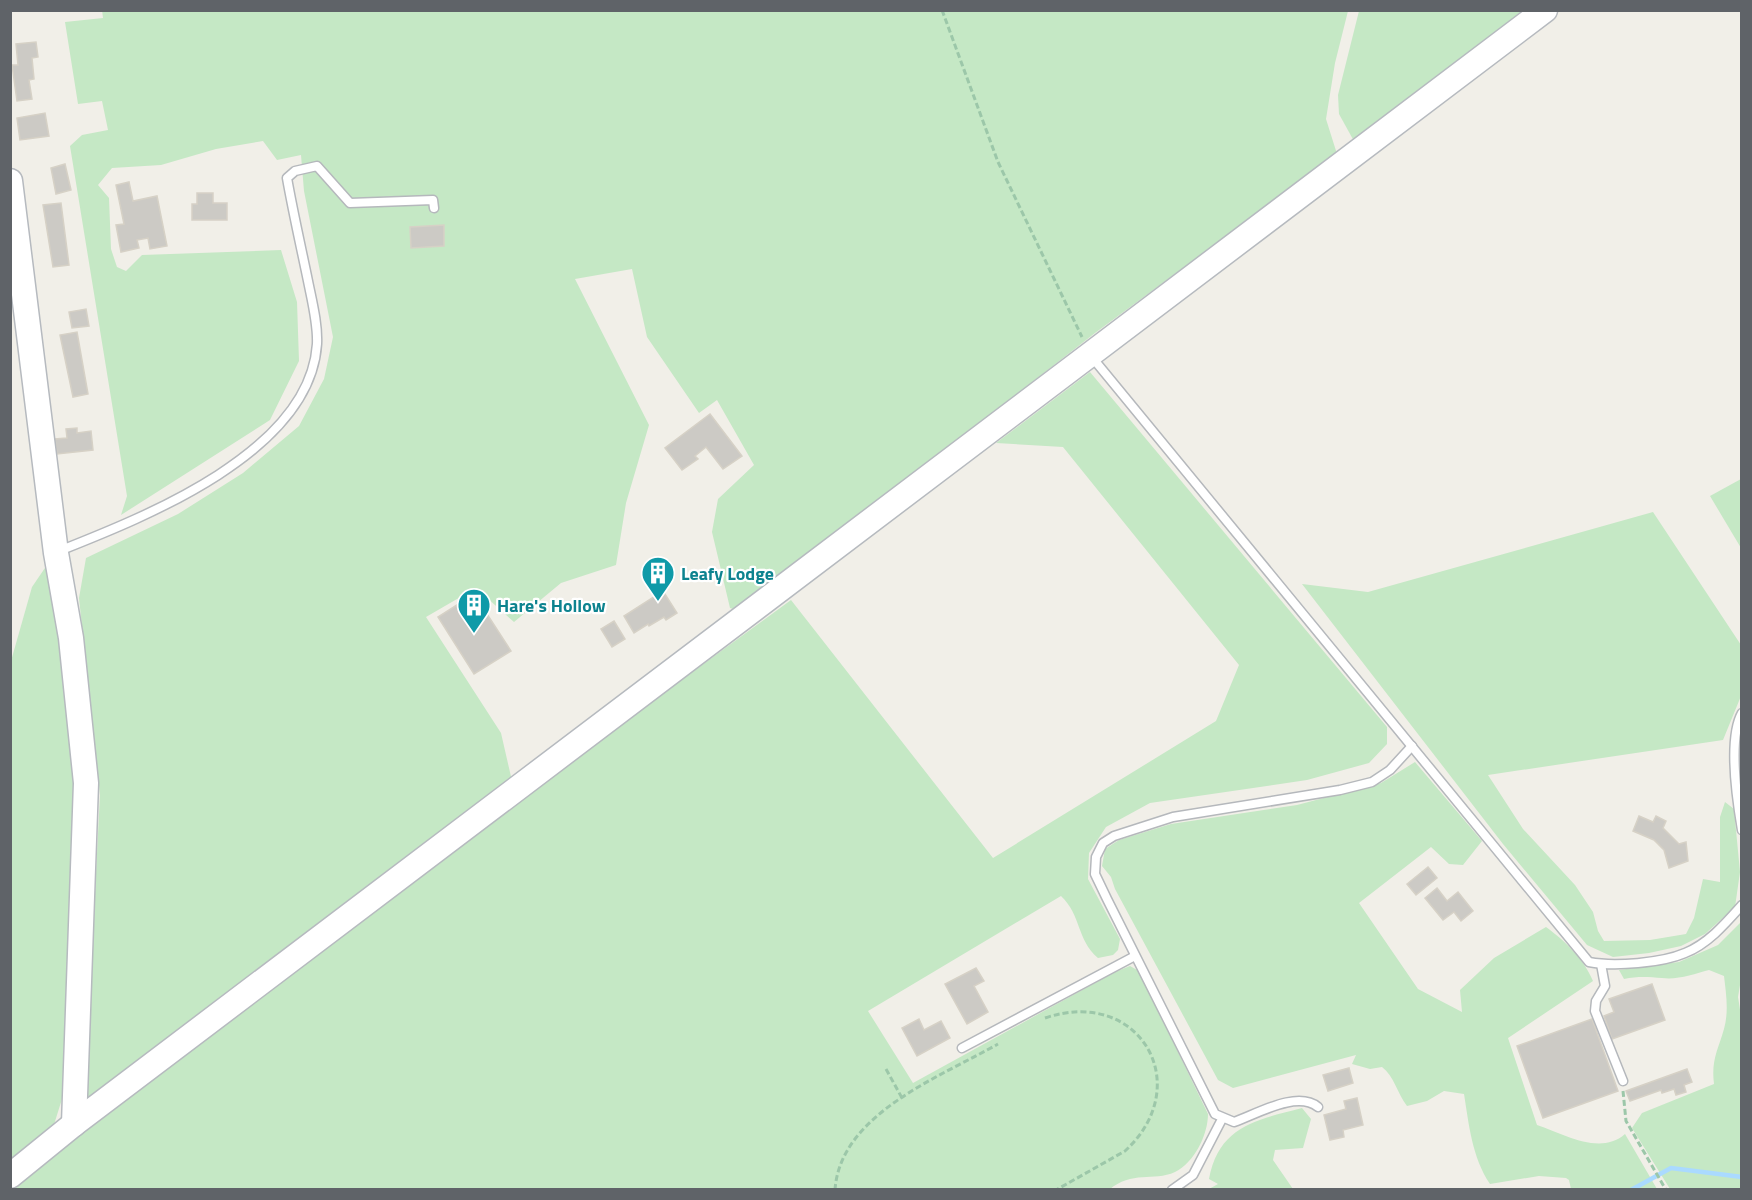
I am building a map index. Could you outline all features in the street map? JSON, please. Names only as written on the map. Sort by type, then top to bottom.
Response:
[{"type":"street","points":[[10,1176],[74,1124],[1545,10]]},
{"type":"street","points":[[10,181],[56,553],[70,638],[86,783],[74,1124]]},
{"type":"lane","points":[[56,553],[125,525],[199,485],[266,442],[293,410],[308,385],[317,342],[312,302],[287,178],[295,171],[317,166],[350,203],[433,201],[434,208]]},
{"type":"lane","points":[[1091,355],[1589,962],[1611,966],[1685,953],[1720,930],[1742,905]]},
{"type":"lane","points":[[1742,713],[1736,735],[1735,784],[1742,830]]},
{"type":"lane","points":[[1318,1107],[1310,1100],[1294,1101],[1234,1122],[1222,1119],[1215,1114],[1095,874],[1096,857],[1103,843],[1132,830],[1173,817],[1340,790],[1372,782],[1390,770],[1412,746]]},
{"type":"lane","points":[[962,1048],[1135,956]]},
{"type":"lane","points":[[1601,964],[1605,986],[1596,1002],[1595,1011],[1623,1081]]},
{"type":"lane","points":[[1172,1190],[1193,1175],[1222,1119]]},
{"type":"path","points":[[942,10],[998,162],[1091,355]]},
{"type":"path","points":[[1038,1020],[1074,1011],[1106,1014],[1133,1030],[1146,1046],[1157,1079],[1158,1095],[1153,1114],[1134,1143],[1125,1151],[1056,1190]]},
{"type":"path","points":[[835,1190],[843,1154],[877,1115],[902,1098],[1006,1039]]},
{"type":"path","points":[[886,1069],[902,1098]]},
{"type":"path","points":[[1623,1081],[1626,1120],[1666,1190]]},
{"type":"green space","points":[[102,10],[1348,11],[1335,63],[1326,119],[1337,154],[1095,333],[739,611],[730,608],[712,532],[718,499],[754,465],[717,400],[699,413],[647,337],[632,269],[575,279],[649,425],[626,503],[616,565],[561,583],[514,622],[476,588],[426,617],[501,733],[512,781],[84,1108],[100,795],[79,598],[86,558],[178,514],[243,473],[299,426],[324,379],[333,337],[304,191],[301,155],[277,160],[263,141],[216,149],[161,165],[112,168],[98,185],[109,198],[111,249],[117,267],[126,271],[142,255],[281,250],[297,302],[299,361],[270,420],[121,515],[127,496],[70,146],[82,135],[108,130],[102,101],[78,104],[65,22],[103,18]]},
{"type":"green space","points":[[1359,11],[1527,11],[1355,143],[1339,114],[1338,95]]},
{"type":"green space","points":[[1090,372],[1387,727],[1387,744],[1369,763],[1307,780],[1150,803],[1106,827],[1089,853],[1088,879],[1120,939],[1118,950],[1113,955],[1098,958],[1091,951],[1073,911],[1061,896],[868,1011],[913,1083],[1115,972],[1130,966],[1139,971],[1208,1114],[1203,1139],[1189,1162],[1167,1175],[1126,1180],[1109,1190],[11,1190],[339,930],[791,600],[993,858],[1216,721],[1239,665],[1063,447],[996,443]]},
{"type":"green space","points":[[1741,479],[1741,548],[1710,496]]},
{"type":"green space","points":[[1653,512],[1741,645],[1741,696],[1723,740],[1488,775],[1523,829],[1575,885],[1593,912],[1598,931],[1604,941],[1650,940],[1686,934],[1694,918],[1703,879],[1720,882],[1720,817],[1725,802],[1734,809],[1740,872],[1735,907],[1705,934],[1681,946],[1649,953],[1613,957],[1587,945],[1503,844],[1302,584],[1368,592]]},
{"type":"green space","points":[[47,565],[65,655],[79,781],[69,1012],[62,1099],[52,1131],[11,1162],[11,661],[32,587]]},
{"type":"green space","points":[[1415,762],[1482,841],[1463,865],[1449,864],[1431,847],[1359,903],[1418,989],[1462,1012],[1460,990],[1494,958],[1546,927],[1566,944],[1579,958],[1593,981],[1508,1038],[1537,1125],[1570,1138],[1593,1143],[1615,1140],[1625,1134],[1657,1189],[1571,1189],[1569,1180],[1566,1178],[1539,1176],[1490,1184],[1475,1152],[1464,1094],[1444,1091],[1427,1101],[1407,1106],[1393,1080],[1382,1067],[1370,1069],[1352,1064],[1356,1055],[1233,1088],[1218,1080],[1115,889],[1111,877],[1102,866],[1105,849],[1119,840],[1171,824],[1297,805],[1381,783]]},
{"type":"green space","points":[[1741,922],[1742,973],[1738,997],[1742,1022],[1741,1189],[1670,1189],[1632,1128],[1642,1113],[1714,1084],[1714,1062],[1726,1016],[1724,976],[1709,970],[1674,978],[1624,979],[1619,970],[1679,962],[1718,945]]},
{"type":"green space","points":[[1302,1108],[1311,1119],[1303,1148],[1275,1150],[1273,1160],[1293,1189],[1209,1189],[1218,1184],[1209,1179],[1221,1147],[1231,1136],[1255,1122]]},
{"type":"building","points":[[36,42],[38,57],[32,58],[34,79],[29,80],[32,99],[17,101],[12,65],[18,65],[16,44]]},
{"type":"building","points":[[45,113],[49,136],[20,140],[17,118]]},
{"type":"building","points":[[65,164],[71,190],[56,194],[51,168]]},
{"type":"building","points":[[129,182],[133,201],[157,196],[167,246],[150,249],[148,238],[137,240],[139,248],[121,252],[116,225],[124,224],[116,185]]},
{"type":"building","points":[[197,193],[213,193],[213,203],[227,203],[227,220],[192,220],[192,204],[197,204]]},
{"type":"building","points":[[61,203],[69,265],[53,267],[43,205]]},
{"type":"building","points":[[444,225],[444,246],[411,248],[410,227]]},
{"type":"building","points":[[86,309],[89,326],[72,328],[69,312]]},
{"type":"building","points":[[77,332],[88,394],[73,397],[60,335]]},
{"type":"building","points":[[710,414],[742,456],[723,469],[706,447],[695,456],[698,459],[682,470],[665,448]]},
{"type":"building","points":[[77,428],[77,433],[91,431],[93,450],[57,454],[55,439],[67,438],[66,429]]},
{"type":"building","name":"Leafy Lodge","points":[[663,591],[677,613],[666,620],[664,617],[649,626],[648,624],[634,633],[624,616]]},
{"type":"building","name":"Hare's Hollow","points":[[474,594],[511,651],[474,674],[438,617]]},
{"type":"building","points":[[614,621],[625,639],[612,647],[601,629]]},
{"type":"building","points":[[1639,816],[1653,822],[1656,816],[1666,821],[1663,828],[1679,844],[1686,842],[1688,861],[1669,868],[1664,850],[1654,840],[1633,831]]},
{"type":"building","points":[[1428,867],[1437,878],[1416,895],[1407,884]]},
{"type":"building","points":[[1437,888],[1447,901],[1458,892],[1473,911],[1461,921],[1454,912],[1443,920],[1425,898]]},
{"type":"building","points":[[976,968],[984,981],[974,986],[988,1012],[967,1024],[945,984]]},
{"type":"building","points":[[1652,984],[1665,1020],[1612,1039],[1604,1016],[1614,1012],[1609,999]]},
{"type":"building","points":[[919,1019],[924,1030],[941,1021],[950,1038],[917,1056],[902,1028]]},
{"type":"building","points":[[1592,1019],[1618,1091],[1543,1118],[1517,1046]]},
{"type":"building","points":[[1349,1068],[1353,1083],[1328,1091],[1323,1075]]},
{"type":"building","points":[[1687,1069],[1692,1082],[1684,1085],[1686,1092],[1676,1095],[1674,1089],[1662,1093],[1661,1090],[1630,1101],[1626,1091]]},
{"type":"building","points":[[1357,1098],[1363,1125],[1343,1130],[1344,1137],[1330,1140],[1324,1115],[1346,1109],[1344,1101]]},
{"type":"waterway","points":[[1631,1190],[1671,1168],[1742,1177]]},
{"type":"place","name":"Leafy Lodge","points":[[658,602]]},
{"type":"place","name":"Hare's Hollow","points":[[474,634]]}]
